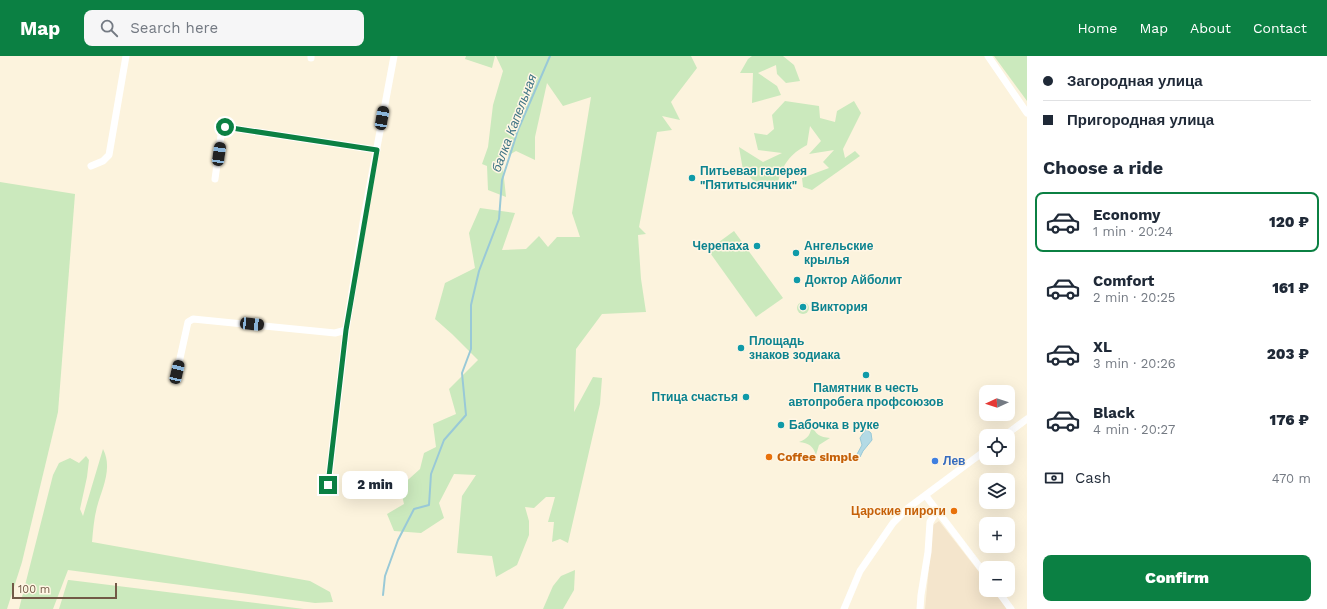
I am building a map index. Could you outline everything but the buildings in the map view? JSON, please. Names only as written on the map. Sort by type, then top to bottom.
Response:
[{"type":"street","points":[[91,166],[103,161],[108,154],[126,56]]},
{"type":"street","points":[[328,485],[346,330],[394,56]]},
{"type":"street","points":[[988,56],[1027,114]]},
{"type":"street","points":[[215,179],[222,128],[225,127],[377,150]]},
{"type":"street","points":[[177,372],[188,322],[193,319],[335,332],[346,330]]},
{"type":"street","points":[[1013,429],[1027,419]]},
{"type":"street","points":[[844,609],[860,571],[893,523],[908,508],[979,455]]},
{"type":"street","points":[[926,496],[979,566]]},
{"type":"street","points":[[920,609],[928,552],[930,522],[937,511]]},
{"type":"street","points":[[1002,597],[1011,609]]},
{"type":"shaded area","points":[[939,521],[979,572],[979,597],[999,597],[1008,609],[925,609],[933,525]]},
{"type":"green space","points":[[466,56],[495,56],[492,68],[465,59]]},
{"type":"green space","points":[[496,56],[691,56],[697,68],[671,102],[680,120],[662,116],[672,130],[657,132],[639,227],[646,234],[638,235],[641,279],[646,312],[602,314],[576,349],[574,412],[593,377],[602,378],[600,404],[568,543],[560,539],[552,542],[554,522],[548,522],[555,497],[546,497],[534,508],[525,507],[529,521],[529,535],[517,565],[496,577],[492,556],[457,553],[462,496],[476,475],[454,474],[439,503],[444,518],[421,533],[394,531],[387,514],[404,504],[400,487],[420,469],[424,453],[436,447],[433,424],[456,414],[449,389],[478,360],[435,319],[445,283],[475,268],[469,233],[480,208],[515,213],[502,250],[526,249],[539,236],[548,247],[557,237],[580,237],[572,213],[591,97],[563,106],[547,83],[535,137],[535,160],[516,151],[502,159],[506,197],[488,190],[487,166],[482,164],[488,147],[493,105],[503,71]]},
{"type":"green space","points":[[752,56],[783,56],[794,65],[800,81],[786,83],[777,74],[776,65],[758,73],[777,86],[781,95],[752,103],[753,73],[740,73],[748,59]]},
{"type":"green space","points":[[994,56],[1027,56],[1027,101]]},
{"type":"green space","points":[[785,101],[819,106],[820,118],[835,122],[837,111],[854,101],[861,113],[843,149],[845,158],[855,151],[860,156],[812,190],[803,187],[802,178],[829,168],[823,162],[834,150],[809,154],[821,141],[810,126],[807,145],[801,148],[788,160],[782,170],[778,182],[759,186],[743,170],[739,147],[763,162],[782,153],[758,150],[754,133],[767,135],[774,129],[772,115]]},
{"type":"green space","points":[[0,182],[75,194],[58,412],[22,562],[7,609],[0,609]]},
{"type":"green space","points":[[734,231],[783,298],[756,317],[708,250]]},
{"type":"green space","points":[[801,302],[805,302],[809,308],[805,314],[801,314],[797,310],[797,306]]},
{"type":"green space","points":[[812,424],[818,435],[830,438],[819,445],[816,455],[810,446],[799,442],[808,436],[811,431]]},
{"type":"green space","points":[[103,449],[106,456],[107,471],[96,511],[92,542],[310,581],[330,592],[333,602],[315,603],[68,570],[53,609],[19,609],[53,475],[59,463],[70,458],[79,463],[86,456],[89,460],[80,509],[83,516]]},
{"type":"green space","points":[[575,570],[574,590],[563,609],[543,609],[553,586],[561,576]]},
{"type":"green space","points":[[69,580],[304,609],[59,609]]},
{"type":"water","points":[[866,429],[871,433],[872,440],[860,457],[856,456],[862,445],[860,438]]},
{"type":"waterway","name":"балка Капельная","points":[[383,595],[385,576],[398,540],[414,509],[429,505],[431,474],[444,440],[466,415],[462,373],[471,349],[471,305],[479,271],[499,219],[502,180],[518,130],[550,56]]},
{"type":"place","name":"Питьевая галерея \"Пятитысячник\"","points":[[692,178]]},
{"type":"place","name":"Черепаха","points":[[757,246]]},
{"type":"place","name":"Ангельские крылья","points":[[796,253]]},
{"type":"place","name":"Доктор Айболит","points":[[797,280]]},
{"type":"place","name":"Виктория","points":[[803,307]]},
{"type":"place","name":"Площадь знаков зодиака","points":[[741,348]]},
{"type":"place","name":"Памятник в честь автопробега профсоюзов","points":[[866,375]]},
{"type":"place","name":"Птица счастья","points":[[746,397]]},
{"type":"place","name":"Бабочка в руке","points":[[781,425]]},
{"type":"place","name":"Coffee simple","points":[[769,457]]},
{"type":"place","name":"Лев","points":[[935,461]]},
{"type":"place","name":"Царские пироги","points":[[954,511]]},
{"type":"route","points":[[225,127],[301,137],[377,150],[364,217],[346,330],[328,485]]}]
